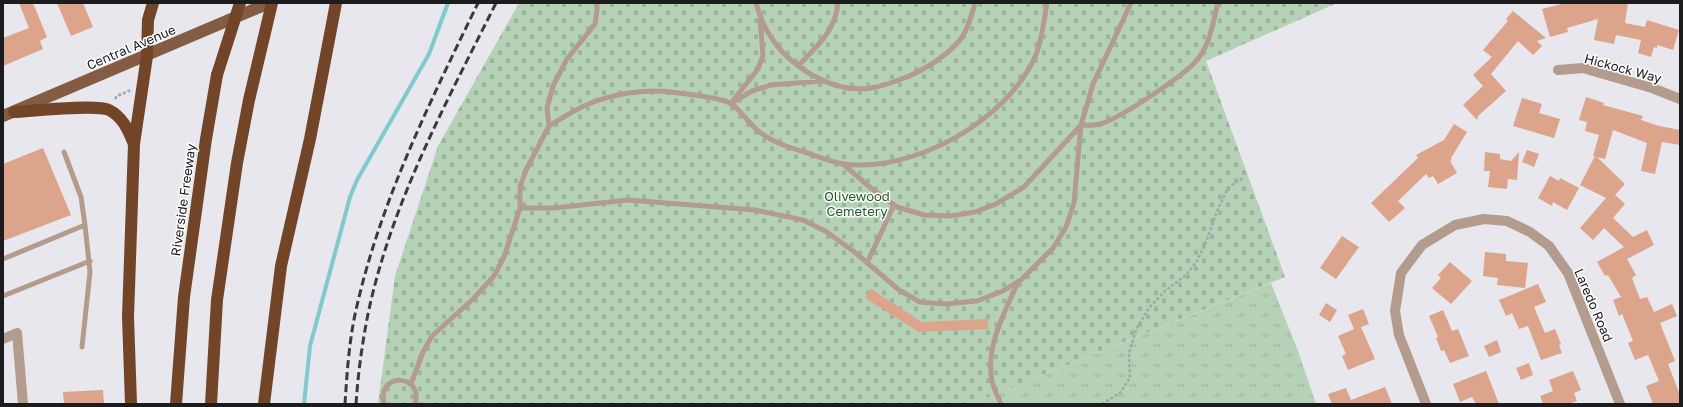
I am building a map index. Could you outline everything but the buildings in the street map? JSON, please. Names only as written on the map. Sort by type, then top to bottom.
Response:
[{"type":"highway","points":[[131,404],[128,317],[134,144],[147,56],[148,20],[153,3]]},
{"type":"highway","name":"Riverside Freeway","points":[[176,404],[184,297],[206,139],[217,76],[240,3]]},
{"type":"highway","points":[[211,404],[216,300],[249,100],[271,3]]},
{"type":"highway","points":[[264,404],[281,266],[310,139],[336,3]]},
{"type":"highway","points":[[8,114],[91,108],[108,109],[126,124],[134,144]]},
{"type":"main road","name":"Central Avenue","points":[[8,114],[271,3]]},
{"type":"street","name":"Hickock Way","points":[[1558,70],[1583,68],[1652,88],[1680,98]]},
{"type":"street","name":"Laredo Road","points":[[1426,404],[1399,335],[1395,311],[1401,273],[1422,245],[1455,224],[1484,219],[1507,222],[1530,232],[1549,246],[1568,273],[1620,404]]},
{"type":"street","points":[[3,339],[17,333],[23,404]]},
{"type":"lane","points":[[549,126],[547,108],[553,86],[567,59],[595,24],[597,10],[596,3]]},
{"type":"lane","points":[[756,3],[768,34],[785,54],[798,66],[822,81],[844,87],[870,88],[895,82],[916,73],[939,60],[961,39],[975,3]]},
{"type":"lane","points":[[798,66],[830,30],[837,15],[838,3]]},
{"type":"lane","points":[[411,384],[423,352],[432,336],[473,299],[494,276],[504,257],[520,208],[520,187],[526,170],[549,126],[584,106],[613,96],[643,92],[678,92],[731,103],[757,130],[777,142],[811,154],[843,164],[867,164],[895,160],[921,152],[948,141],[989,114],[1008,97],[1022,79],[1036,56],[1047,3]]},
{"type":"lane","points":[[520,208],[554,208],[628,200],[755,210],[803,220],[827,232],[857,254],[899,290],[920,302],[945,304],[976,301],[1003,291],[1018,281],[1053,248],[1066,227],[1074,203],[1081,125],[1093,84],[1131,3]]},
{"type":"lane","points":[[1081,125],[1090,126],[1100,124],[1120,115],[1188,68],[1197,60],[1206,45],[1218,3]]},
{"type":"lane","points":[[731,103],[758,69],[763,55],[760,14]]},
{"type":"lane","points":[[731,103],[770,85],[822,81]]},
{"type":"lane","points":[[843,164],[872,189],[894,205],[924,216],[950,216],[975,212],[996,204],[1024,187],[1081,125]]},
{"type":"lane","points":[[64,152],[81,197],[90,261],[82,347]]},
{"type":"lane","points":[[867,263],[894,205]]},
{"type":"lane","points":[[3,259],[85,225]]},
{"type":"lane","points":[[3,296],[90,261]]},
{"type":"lane","points":[[1001,404],[992,382],[990,361],[996,336],[1018,281]]},
{"type":"lane","points":[[384,404],[383,393],[389,383],[400,380],[411,384],[416,394],[415,404]]},
{"type":"path","points":[[114,100],[117,96],[131,90]]},
{"type":"path","points":[[1102,404],[1120,393],[1130,378],[1129,353],[1136,330],[1148,309],[1165,291],[1186,275],[1197,261],[1227,190],[1243,178]]},
{"type":"green space","name":"Olivewood Cemetery","points":[[519,3],[1337,3],[1206,61],[1285,277],[971,404],[378,404],[395,276],[438,146]]},
{"type":"green space","points":[[1271,283],[1298,351],[1316,404],[971,404]]},
{"type":"waterway","points":[[304,404],[310,346],[350,197],[357,180],[429,54],[448,3]]},
{"type":"railway","points":[[345,404],[349,357],[356,310],[378,230],[408,153],[478,3]]},
{"type":"railway","points":[[356,404],[360,359],[368,314],[378,273],[391,233],[405,194],[422,155],[458,78],[496,3]]}]
